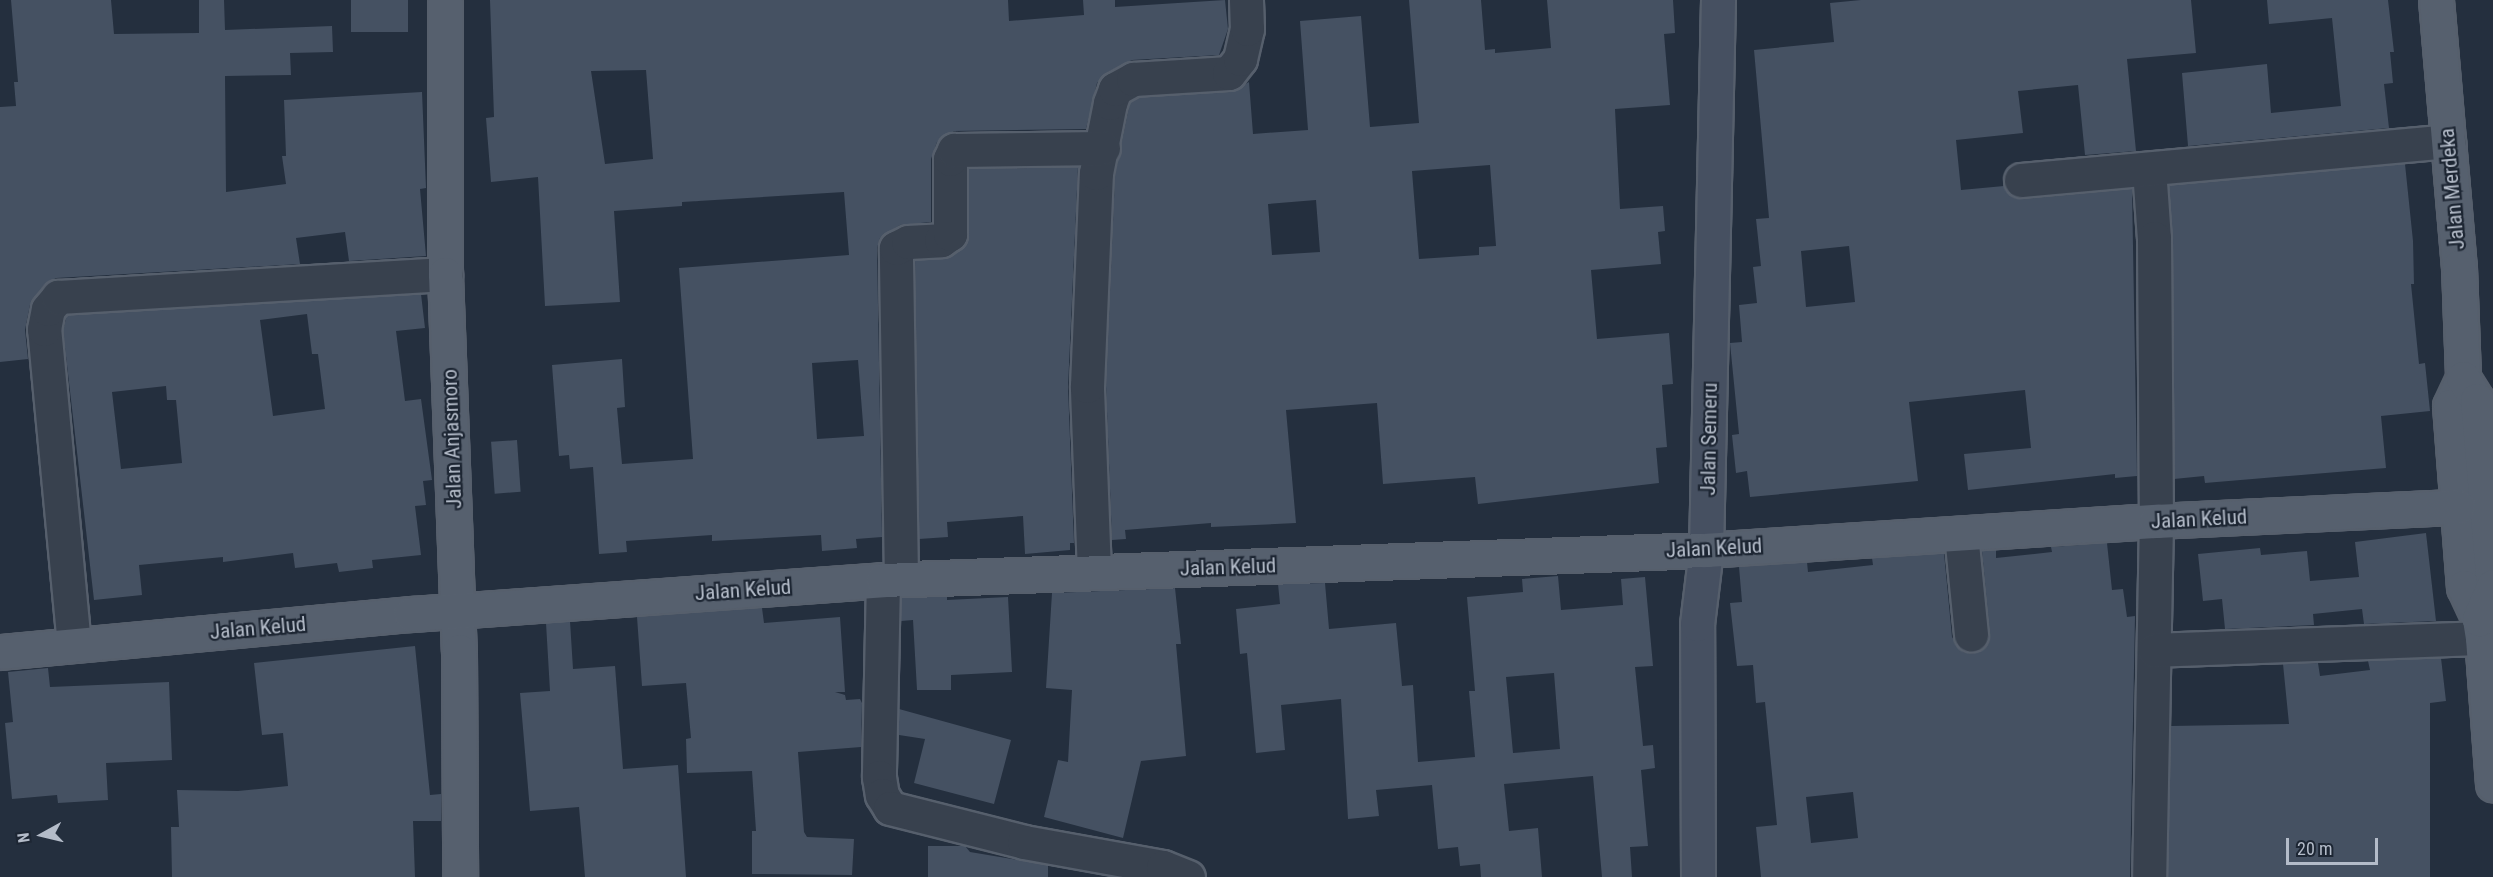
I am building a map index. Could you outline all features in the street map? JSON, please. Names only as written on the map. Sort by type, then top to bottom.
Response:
[{"type":"main road","name":"Jalan Anjasmoro","points":[[445,0],[446,274],[456,611],[460,877]]},
{"type":"main road","name":"Jalan Semeru","points":[[1698,877],[1697,624],[1706,550],[1718,0]]},
{"type":"main road","name":"Jalan Merdeka","points":[[2436,0],[2448,141],[2463,378],[2450,406],[2479,505],[2464,587],[2480,628],[2493,785]]},
{"type":"main road","name":"Jalan Kelud","points":[[0,652],[456,611],[892,580],[1706,550],[2156,521],[2479,505]]},
{"type":"street","points":[[1094,572],[1087,386],[1096,173],[1103,148],[1110,103],[1119,86],[1133,79],[1217,75],[1235,68],[1247,29],[1246,0]]},
{"type":"street","points":[[2021,180],[2448,141]]},
{"type":"street","points":[[1103,148],[954,150],[950,159],[950,234],[941,240],[908,242],[896,248],[892,580],[879,777],[882,795],[890,808],[1024,842],[1163,867],[1188,877]]},
{"type":"street","points":[[2149,169],[2154,238],[2156,521],[2149,877]]},
{"type":"street","points":[[74,645],[44,329],[48,309],[58,297],[446,274]]},
{"type":"street","points":[[1961,534],[1971,635]]},
{"type":"street","points":[[2154,650],[2480,628]]},
{"type":"building","points":[[11,0],[111,0],[114,34],[199,33],[199,0],[224,0],[225,30],[332,26],[333,52],[290,53],[291,75],[225,76],[226,192],[286,184],[282,156],[286,156],[284,100],[422,92],[426,188],[420,189],[426,256],[349,261],[345,232],[296,238],[300,264],[56,278],[44,285],[30,305],[25,330],[28,359],[0,362],[0,107],[16,106],[14,82],[18,82]]},
{"type":"building","points":[[351,0],[408,0],[408,32],[351,32]]},
{"type":"building","points":[[490,0],[1008,0],[1009,21],[1084,15],[1083,0],[1115,0],[1115,7],[1225,0],[1228,29],[1219,55],[1132,60],[1106,73],[1097,83],[1086,129],[954,131],[937,142],[931,159],[931,222],[900,225],[880,238],[877,248],[882,537],[856,539],[857,548],[822,551],[821,535],[712,541],[712,535],[626,541],[627,552],[599,554],[593,467],[570,469],[569,455],[559,456],[552,365],[622,359],[625,407],[617,408],[622,464],[693,459],[679,268],[849,255],[844,192],[682,202],[682,206],[614,211],[620,302],[545,306],[538,177],[491,182],[486,118],[494,117]],"holes":[[[646,70],[653,159],[605,164],[591,71]],[[858,360],[864,436],[817,439],[812,363]]]},
{"type":"building","points":[[1409,0],[1481,0],[1485,50],[1495,49],[1495,53],[1551,48],[1547,0],[1673,0],[1675,33],[1664,34],[1670,105],[1615,109],[1620,209],[1663,206],[1665,231],[1658,232],[1661,264],[1591,270],[1597,339],[1669,333],[1673,384],[1662,385],[1667,447],[1656,448],[1659,483],[1478,504],[1475,477],[1383,484],[1377,403],[1286,410],[1296,523],[1211,527],[1211,523],[1125,530],[1126,539],[1112,540],[1106,386],[1115,175],[1130,102],[1138,97],[1231,92],[1249,82],[1253,134],[1308,130],[1300,21],[1361,16],[1370,127],[1419,123]],"holes":[[[1490,165],[1496,246],[1479,247],[1479,255],[1419,259],[1412,171]],[[1316,200],[1320,252],[1272,255],[1268,204]]]},
{"type":"building","points":[[1861,0],[2191,0],[2196,53],[2127,59],[2136,151],[2085,155],[2078,85],[2018,91],[2023,133],[1956,140],[1961,190],[2004,186],[2013,197],[2023,199],[2132,189],[2137,476],[2115,478],[2115,474],[1968,490],[1964,454],[2031,448],[2025,390],[1909,402],[1918,481],[1750,497],[1747,471],[1736,473],[1732,435],[1739,434],[1730,343],[1742,342],[1739,305],[1757,303],[1753,267],[1761,266],[1756,219],[1769,218],[1754,50],[1834,42],[1830,3]],"holes":[[[1849,246],[1855,302],[1806,307],[1801,251]]]},
{"type":"building","points":[[2267,0],[2388,0],[2394,52],[2390,52],[2393,83],[2384,84],[2389,128],[2188,146],[2182,73],[2267,64],[2271,113],[2341,106],[2332,18],[2269,24]]},
{"type":"building","points":[[2405,164],[2413,241],[2414,284],[2411,284],[2419,364],[2425,363],[2430,411],[2381,416],[2386,468],[2205,483],[2204,476],[2174,479],[2169,185]]},
{"type":"building","points":[[1078,167],[1068,387],[1074,543],[1070,543],[1070,550],[1025,554],[1023,516],[947,522],[948,537],[919,539],[915,260],[943,259],[966,243],[969,169]]},
{"type":"building","points":[[421,294],[425,328],[396,331],[405,401],[421,399],[432,480],[423,481],[426,505],[415,506],[421,555],[372,560],[373,568],[339,572],[337,563],[295,568],[293,553],[223,562],[223,557],[139,565],[142,595],[94,600],[63,330],[67,315]],"holes":[[[307,314],[312,354],[318,354],[325,409],[273,416],[260,320]],[[166,386],[167,400],[176,400],[182,463],[121,469],[112,392]]]},
{"type":"building","points":[[517,440],[521,492],[495,494],[491,442]]},
{"type":"building","points":[[2426,533],[2436,621],[2364,624],[2362,609],[2313,614],[2314,625],[2225,629],[2222,599],[2203,601],[2198,554],[2260,548],[2261,555],[2307,551],[2310,581],[2359,577],[2355,542]]},
{"type":"building","points":[[2107,543],[2112,590],[2123,589],[2127,617],[2135,616],[2130,877],[1761,877],[1756,827],[1777,825],[1765,702],[1756,703],[1753,665],[1737,666],[1730,603],[1742,602],[1739,567],[1807,562],[1808,572],[1873,565],[1872,558],[1944,553],[1952,637],[1963,652],[1972,654],[1982,650],[1990,634],[1982,551],[1996,550],[1996,558],[2052,552],[2051,547]],"holes":[[[1853,792],[1858,838],[1811,843],[1806,797]]]},
{"type":"building","points":[[1558,576],[1561,610],[1623,605],[1621,579],[1645,577],[1653,666],[1635,667],[1643,746],[1653,745],[1655,768],[1641,770],[1648,846],[1630,847],[1632,877],[1602,877],[1593,776],[1504,784],[1509,831],[1538,828],[1542,877],[1481,877],[1480,864],[1460,866],[1458,847],[1438,849],[1432,785],[1376,790],[1379,816],[1348,819],[1341,699],[1281,705],[1285,750],[1256,753],[1247,653],[1240,654],[1236,609],[1280,604],[1278,584],[1325,583],[1329,629],[1396,623],[1402,686],[1413,685],[1418,762],[1475,757],[1469,691],[1475,691],[1467,597],[1523,592],[1522,579]],"holes":[[[1554,673],[1560,749],[1513,753],[1506,677]]]},
{"type":"building","points":[[1175,588],[1181,644],[1176,644],[1186,756],[1141,761],[1123,838],[1044,817],[1058,760],[1068,762],[1072,690],[1046,688],[1052,593]]},
{"type":"building","points":[[947,596],[947,600],[1008,597],[1012,672],[951,675],[951,690],[917,690],[913,620],[901,621],[901,598]]},
{"type":"building","points":[[762,608],[764,623],[840,617],[845,692],[835,692],[845,695],[846,700],[860,699],[862,703],[861,747],[798,752],[804,832],[807,837],[854,839],[852,875],[752,874],[752,831],[756,831],[752,771],[687,773],[686,739],[691,738],[686,683],[642,686],[637,617]]},
{"type":"building","points":[[570,621],[573,669],[615,666],[623,769],[678,765],[686,877],[585,877],[579,807],[530,811],[520,693],[550,691],[546,623]]},
{"type":"building","points":[[415,646],[430,795],[441,794],[441,821],[413,821],[415,877],[172,877],[171,827],[179,827],[177,790],[238,791],[288,786],[283,733],[262,735],[254,663]]},
{"type":"building","points":[[2441,658],[2446,701],[2430,703],[2430,877],[2168,877],[2171,726],[2289,724],[2283,664],[2318,663],[2320,676],[2370,670],[2368,661]]},
{"type":"building","points":[[48,668],[50,687],[169,682],[172,760],[106,763],[108,800],[58,803],[57,795],[12,799],[5,723],[13,722],[8,672]]},
{"type":"building","points":[[899,709],[1011,740],[994,804],[914,783],[925,739],[899,735]]},
{"type":"building","points":[[928,846],[965,846],[970,852],[1048,865],[1048,877],[928,877]]}]
